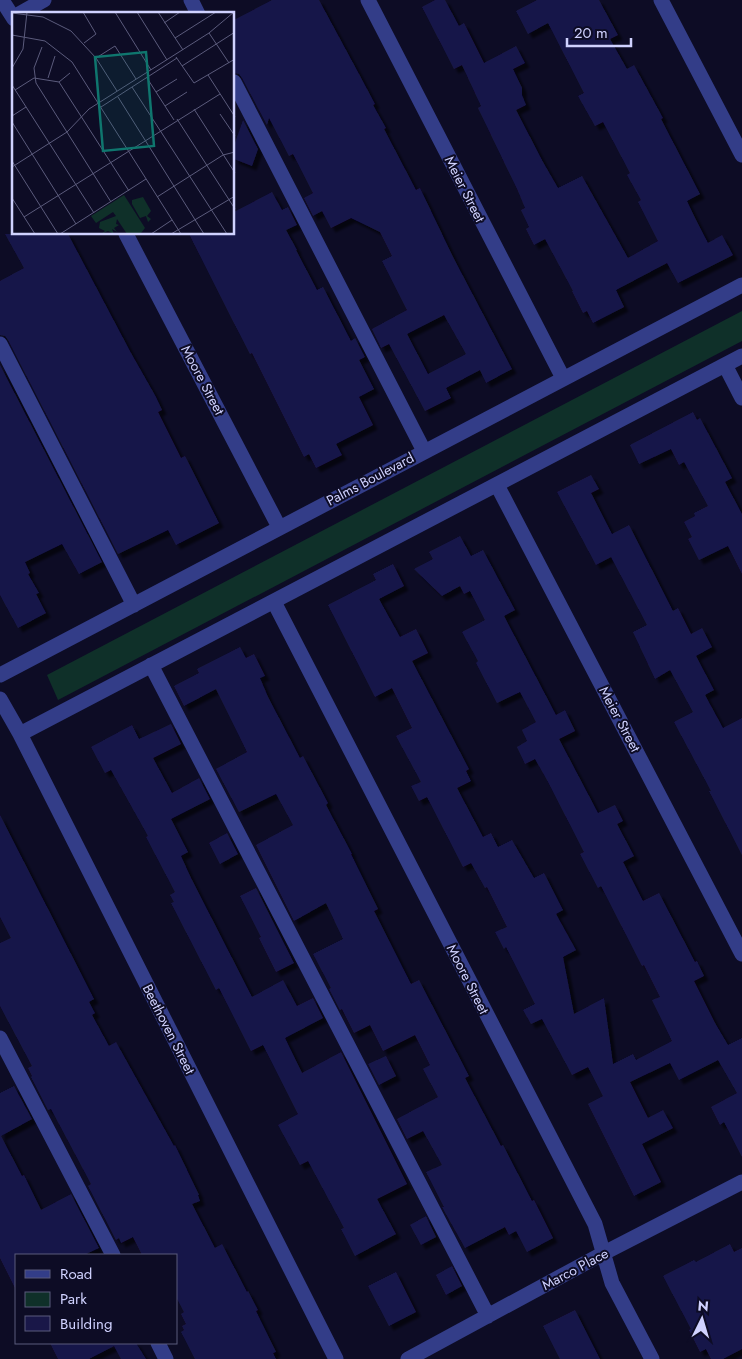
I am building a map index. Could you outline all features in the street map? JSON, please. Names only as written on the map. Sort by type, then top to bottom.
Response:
[{"type":"street","points":[[2,0],[12,13]]},
{"type":"street","points":[[24,12],[44,0]]},
{"type":"street","points":[[191,0],[197,12]]},
{"type":"street","name":"Meier Street","points":[[368,0],[563,378]]},
{"type":"street","points":[[662,0],[742,155]]},
{"type":"street","points":[[235,84],[424,451]]},
{"type":"street","name":"Moore Street","points":[[127,235],[279,527]]},
{"type":"street","name":"Palms Boulevard","points":[[0,675],[742,285]]},
{"type":"street","points":[[0,344],[134,605]]},
{"type":"street","points":[[20,734],[742,356]]},
{"type":"street","points":[[725,366],[742,398]]},
{"type":"street","name":"Meier Street","points":[[497,485],[742,954]]},
{"type":"street","name":"Moore Street","points":[[274,602],[595,1224],[612,1283],[652,1359]]},
{"type":"street","points":[[151,665],[488,1316]]},
{"type":"street","name":"Beethoven Street","points":[[0,699],[4,716],[20,734],[336,1359]]},
{"type":"street","points":[[0,1038],[112,1254]]},
{"type":"street","name":"Marco Place","points":[[408,1359],[604,1253],[742,1182]]},
{"type":"street","points":[[158,1344],[166,1359]]},
{"type":"green space","points":[[742,311],[742,341],[58,700],[47,675]]},
{"type":"building","points":[[272,0],[319,0],[375,104],[373,105],[386,128],[384,129],[416,190],[420,188],[453,257],[512,369],[486,383],[480,370],[446,388],[451,398],[425,411],[389,344],[381,348],[372,329],[407,310],[382,261],[392,256],[380,232],[351,218],[331,228],[322,211],[313,216],[304,198],[313,193],[293,154],[289,156],[269,118],[267,125],[239,74],[235,73],[235,19]],"holes":[[[444,315],[466,354],[428,374],[407,334]]]},
{"type":"building","points":[[435,0],[445,0],[459,26],[464,23],[484,63],[516,46],[525,63],[513,69],[522,88],[522,95],[526,105],[516,110],[543,162],[558,188],[582,176],[628,258],[658,241],[638,202],[641,200],[627,175],[630,173],[603,122],[595,126],[578,96],[584,93],[548,23],[528,34],[516,11],[537,0],[599,0],[618,35],[610,39],[627,69],[634,65],[663,118],[661,119],[700,194],[687,201],[708,243],[722,235],[733,255],[678,283],[667,263],[616,290],[624,307],[593,323],[587,311],[583,313],[545,239],[534,245],[526,229],[529,227],[521,210],[525,208],[478,108],[481,106],[462,65],[454,69],[422,7]]},
{"type":"building","points":[[243,120],[258,149],[252,166],[235,159],[235,143]]},
{"type":"building","points":[[272,192],[282,210],[288,207],[297,225],[286,230],[296,250],[317,290],[323,287],[351,341],[355,338],[365,357],[359,360],[374,389],[359,397],[373,425],[336,444],[342,455],[316,468],[309,454],[304,457],[190,235],[235,235],[235,211]]},
{"type":"building","points":[[5,234],[69,235],[156,397],[162,410],[158,412],[181,458],[185,456],[219,523],[176,545],[168,530],[118,554],[8,340],[5,336],[0,335],[0,281],[24,268]]},
{"type":"building","points":[[0,365],[102,562],[79,574],[62,544],[25,562],[30,573],[28,574],[39,593],[36,594],[46,613],[18,628],[0,595]]},
{"type":"building","points":[[693,412],[697,420],[700,418],[732,478],[725,482],[742,514],[742,574],[728,546],[699,560],[688,539],[692,537],[684,522],[695,516],[694,513],[708,506],[684,462],[679,465],[671,449],[639,464],[630,445]]},
{"type":"building","points":[[591,475],[599,489],[591,493],[612,534],[629,525],[673,611],[678,608],[691,634],[702,628],[712,647],[696,656],[714,690],[705,695],[723,728],[742,718],[742,855],[709,791],[711,791],[674,722],[693,712],[670,670],[655,679],[633,632],[647,625],[611,557],[596,565],[557,492]]},
{"type":"building","points":[[460,536],[471,556],[483,550],[515,610],[504,616],[556,715],[565,710],[575,731],[559,739],[598,813],[615,805],[623,821],[617,824],[634,856],[623,862],[643,901],[659,893],[704,976],[694,981],[715,1023],[728,1045],[742,1038],[742,1157],[724,1122],[720,1125],[711,1107],[737,1093],[718,1060],[679,1080],[670,1063],[630,1082],[648,1118],[663,1110],[673,1128],[642,1144],[661,1182],[634,1196],[588,1104],[603,1096],[588,1067],[572,1075],[542,1019],[531,1024],[523,1010],[535,1004],[506,947],[504,949],[495,932],[507,927],[487,887],[485,888],[471,863],[463,867],[427,797],[419,801],[411,786],[421,782],[396,736],[412,728],[392,688],[375,697],[328,605],[376,580],[373,574],[393,564],[404,586],[379,599],[400,637],[416,629],[428,653],[412,661],[469,769],[466,771],[471,781],[457,788],[483,837],[491,833],[498,847],[512,840],[534,878],[544,873],[563,910],[556,914],[576,950],[563,957],[574,1014],[604,998],[613,1064],[633,1054],[636,1060],[672,1041],[652,1000],[660,997],[601,886],[598,888],[580,854],[584,852],[535,759],[525,764],[517,747],[527,741],[522,730],[536,722],[520,692],[497,703],[476,663],[478,661],[462,632],[485,620],[470,591],[464,594],[460,586],[442,596],[414,569],[433,559],[429,552]]},
{"type":"building","points":[[240,647],[246,658],[254,654],[265,676],[260,678],[268,697],[300,758],[303,756],[328,803],[326,805],[378,909],[374,911],[411,984],[419,980],[469,1076],[465,1078],[532,1201],[534,1200],[553,1238],[527,1252],[516,1231],[509,1235],[505,1227],[465,1248],[442,1207],[444,1207],[426,1172],[442,1165],[423,1131],[407,1139],[397,1119],[438,1097],[423,1069],[430,1065],[415,1035],[383,1051],[370,1025],[354,1033],[329,989],[331,988],[313,954],[343,939],[326,903],[294,921],[256,845],[293,825],[276,794],[239,812],[216,769],[247,752],[216,689],[184,706],[174,686],[199,673],[197,669]]},
{"type":"building","points":[[171,724],[181,744],[153,758],[172,793],[199,778],[210,799],[171,819],[188,852],[181,856],[252,997],[283,980],[297,1006],[313,998],[323,1018],[285,1038],[302,1073],[341,1052],[407,1184],[377,1199],[396,1234],[355,1256],[341,1229],[344,1228],[308,1161],[300,1165],[278,1125],[298,1114],[263,1045],[251,1051],[219,988],[216,990],[171,903],[174,902],[170,895],[175,892],[146,837],[148,836],[111,770],[105,773],[91,747],[132,725],[139,739]]},
{"type":"building","points":[[0,815],[94,999],[89,1002],[95,1013],[92,1015],[109,1046],[116,1042],[175,1145],[199,1195],[200,1201],[192,1204],[215,1248],[222,1244],[248,1291],[276,1352],[273,1353],[276,1359],[195,1359],[181,1332],[184,1330],[182,1326],[186,1324],[181,1314],[184,1312],[178,1301],[178,1254],[142,1254],[133,1237],[121,1243],[119,1238],[116,1240],[88,1186],[91,1184],[51,1109],[48,1110],[31,1077],[28,1068],[32,1066],[0,1006],[0,943],[11,938],[0,917]]},
{"type":"building","points":[[227,833],[238,854],[220,864],[209,843]]},
{"type":"building","points":[[256,888],[294,963],[276,972],[240,896]]},
{"type":"building","points":[[386,1056],[396,1076],[379,1085],[368,1064]]},
{"type":"building","points":[[14,1086],[32,1119],[1,1136],[22,1176],[24,1175],[41,1210],[71,1194],[99,1248],[86,1254],[15,1254],[15,1288],[0,1258],[0,1093]]},
{"type":"building","points":[[426,1216],[436,1237],[421,1245],[410,1225]]},
{"type":"building","points":[[730,1244],[734,1252],[742,1248],[742,1349],[723,1359],[711,1359],[706,1349],[700,1352],[689,1330],[691,1329],[663,1276],[694,1260],[696,1262]]},
{"type":"building","points":[[452,1266],[462,1286],[446,1295],[436,1275]]},
{"type":"building","points":[[396,1272],[416,1312],[389,1326],[368,1286]]},
{"type":"building","points":[[575,1310],[600,1359],[560,1359],[543,1326]]},
{"type":"building","points":[[50,1344],[137,1344],[146,1359],[121,1359],[114,1346],[89,1359],[58,1359]]}]
